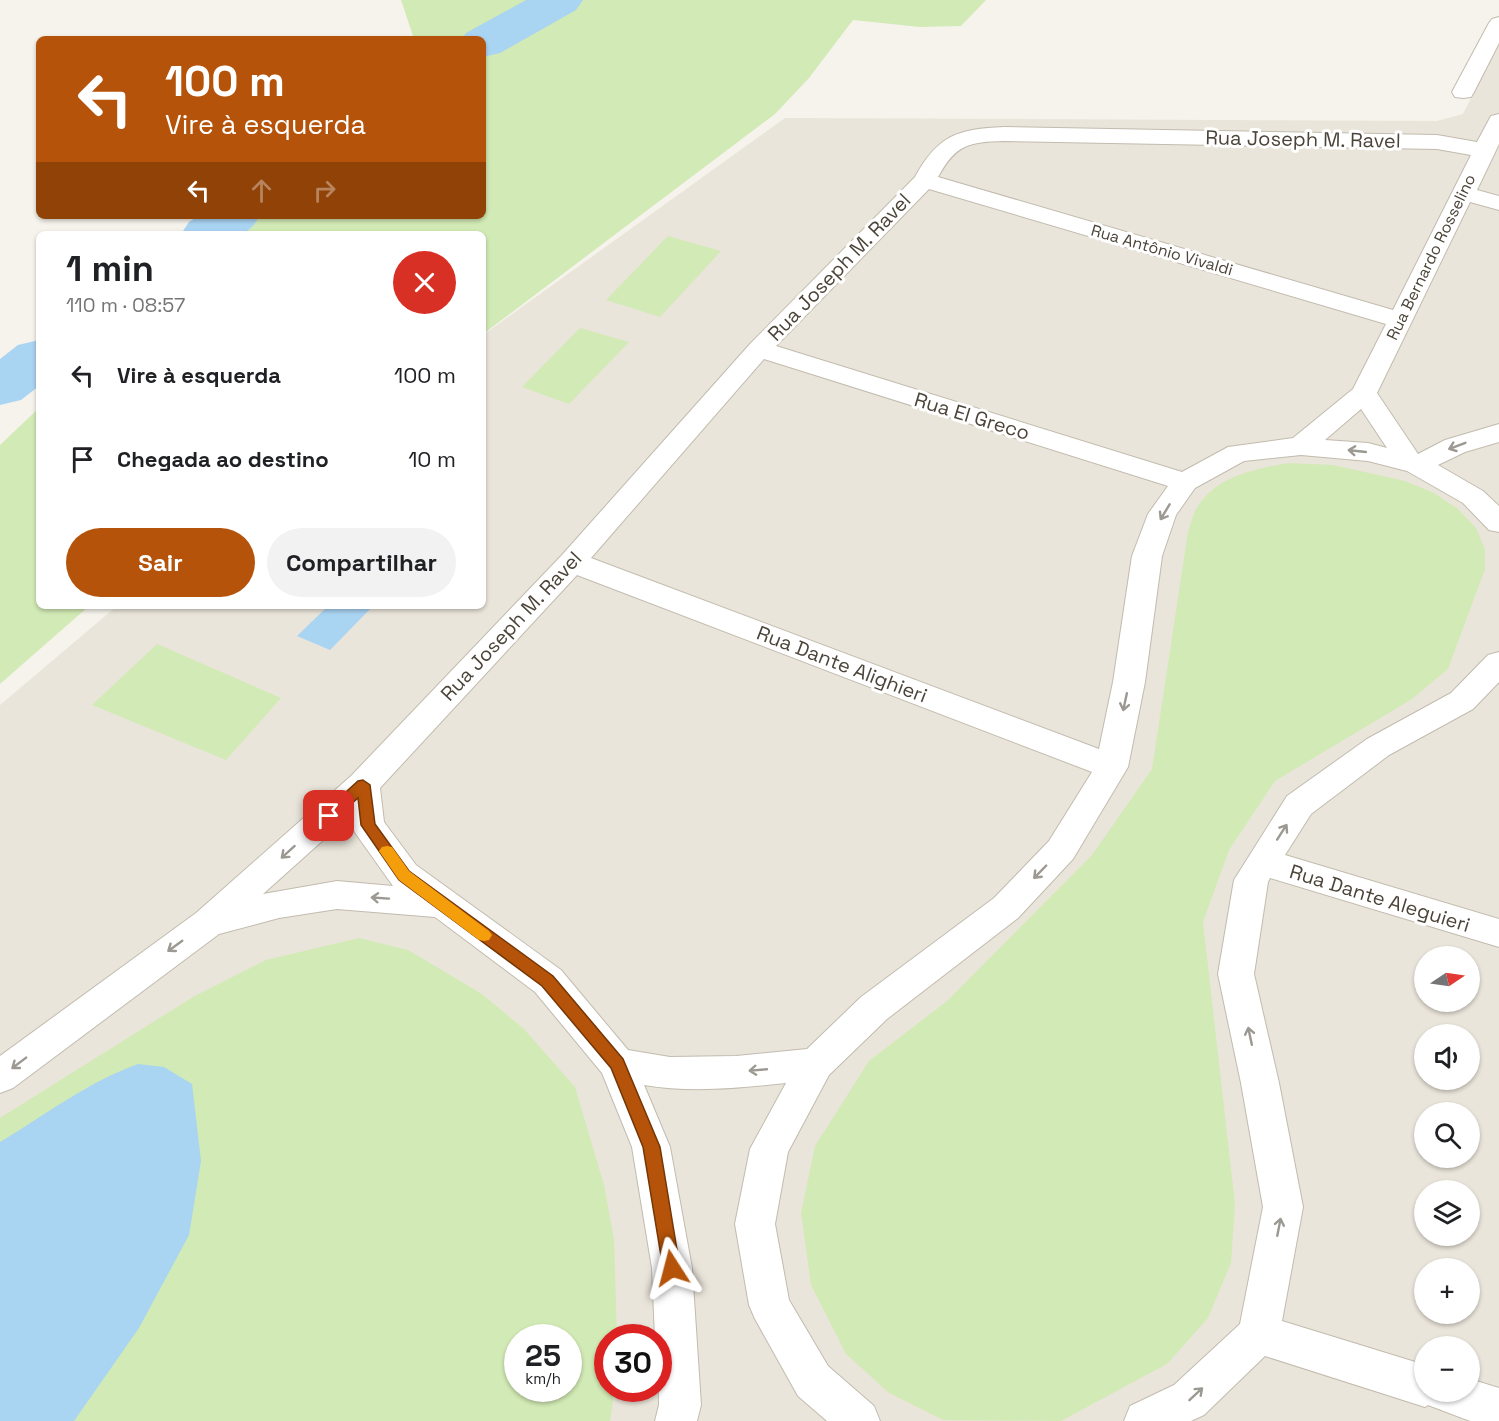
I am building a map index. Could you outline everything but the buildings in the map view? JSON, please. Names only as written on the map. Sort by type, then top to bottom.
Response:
[{"type":"street","points":[[1463,92],[1499,23]]},
{"type":"street","name":"Rua Bernardo Rosselino","points":[[1301,446],[1364,393],[1499,121]]},
{"type":"street","name":"Rua Joseph M. Ravel","points":[[208,923],[363,785],[572,562],[759,349],[925,180],[942,150],[953,142],[985,134],[1437,142],[1484,150]]},
{"type":"street","name":"Rua Antônio Vivaldi","points":[[925,180],[1400,320]]},
{"type":"street","points":[[1463,193],[1499,203]]},
{"type":"street","name":"Rua El Greco","points":[[759,349],[1185,482]]},
{"type":"street","points":[[1364,393],[1414,464]]},
{"type":"street","points":[[1414,464],[1455,446],[1499,434]]},
{"type":"street","points":[[859,1421],[813,1381],[770,1305],[755,1224],[769,1149],[816,1064],[874,1008],[1006,908],[1061,850],[1112,767],[1130,682],[1146,556],[1162,514],[1185,482],[1238,453],[1301,446],[1368,452],[1414,464],[1486,494],[1499,523]]},
{"type":"street","name":"Rua Dante Alighieri","points":[[572,562],[1112,767]]},
{"type":"street","points":[[1145,1421],[1189,1400],[1259,1334],[1283,1207],[1260,1083],[1236,974],[1251,880],[1299,805],[1378,747],[1462,701],[1499,663]]},
{"type":"street","points":[[363,785],[368,825],[404,875],[439,903],[548,981],[617,1064],[651,1147],[672,1268],[680,1405],[676,1421]]},
{"type":"street","name":"Rua Dante Aleguieri","points":[[1262,862],[1499,933]]},
{"type":"street","points":[[0,1077],[124,982],[208,923],[279,904],[337,895],[439,903]]},
{"type":"street","points":[[617,1064],[670,1073],[736,1072],[816,1064]]},
{"type":"street","points":[[1259,1334],[1414,1383]]},
{"type":"street","points":[[1476,1402],[1499,1409]]},
{"type":"shaded area","points":[[1499,43],[1499,1421],[0,1421],[0,705],[113,609],[486,609],[486,333],[785,118],[1437,121],[1463,114]]},
{"type":"green space","points":[[401,0],[986,0],[961,26],[920,27],[853,20],[809,78],[775,114],[486,332],[486,231],[208,231],[203,219],[486,219],[486,36],[413,36]]},
{"type":"green space","points":[[668,236],[721,251],[660,317],[606,300]]},
{"type":"green space","points":[[580,328],[629,342],[569,404],[522,387]]},
{"type":"green space","points":[[36,411],[36,609],[86,609],[0,684],[0,445]]},
{"type":"green space","points":[[1288,463],[1333,465],[1405,481],[1434,493],[1458,509],[1476,528],[1485,549],[1485,569],[1448,669],[1412,699],[1275,781],[1229,850],[1203,922],[1235,1204],[1231,1263],[1208,1318],[1167,1364],[1061,1421],[943,1420],[889,1393],[846,1354],[811,1285],[801,1213],[815,1146],[869,1061],[947,1001],[1092,855],[1152,769],[1188,532],[1195,512],[1206,496],[1226,481],[1250,471]]},
{"type":"green space","points":[[157,644],[281,698],[226,760],[92,705]]},
{"type":"green space","points":[[359,938],[408,950],[482,994],[524,1029],[575,1087],[604,1185],[614,1239],[617,1324],[594,1324],[594,1402],[613,1402],[610,1421],[0,1421],[0,1118],[193,997],[266,960]]},
{"type":"water","points":[[325,609],[370,609],[330,650],[297,636]]},
{"type":"water","points":[[138,1064],[164,1067],[192,1084],[201,1161],[189,1235],[139,1328],[74,1421],[0,1421],[0,1142],[101,1080]]},
{"type":"waterway","points":[[486,41],[560,0]]},
{"type":"waterway","points":[[212,231],[229,219]]},
{"type":"waterway","points":[[0,387],[36,360]]},
{"type":"slow traffic","points":[[387,851],[404,875],[484,935]]},
{"type":"route","points":[[329,816],[363,785],[368,825],[404,875],[439,903],[548,981],[617,1064],[651,1147],[672,1268]]}]
